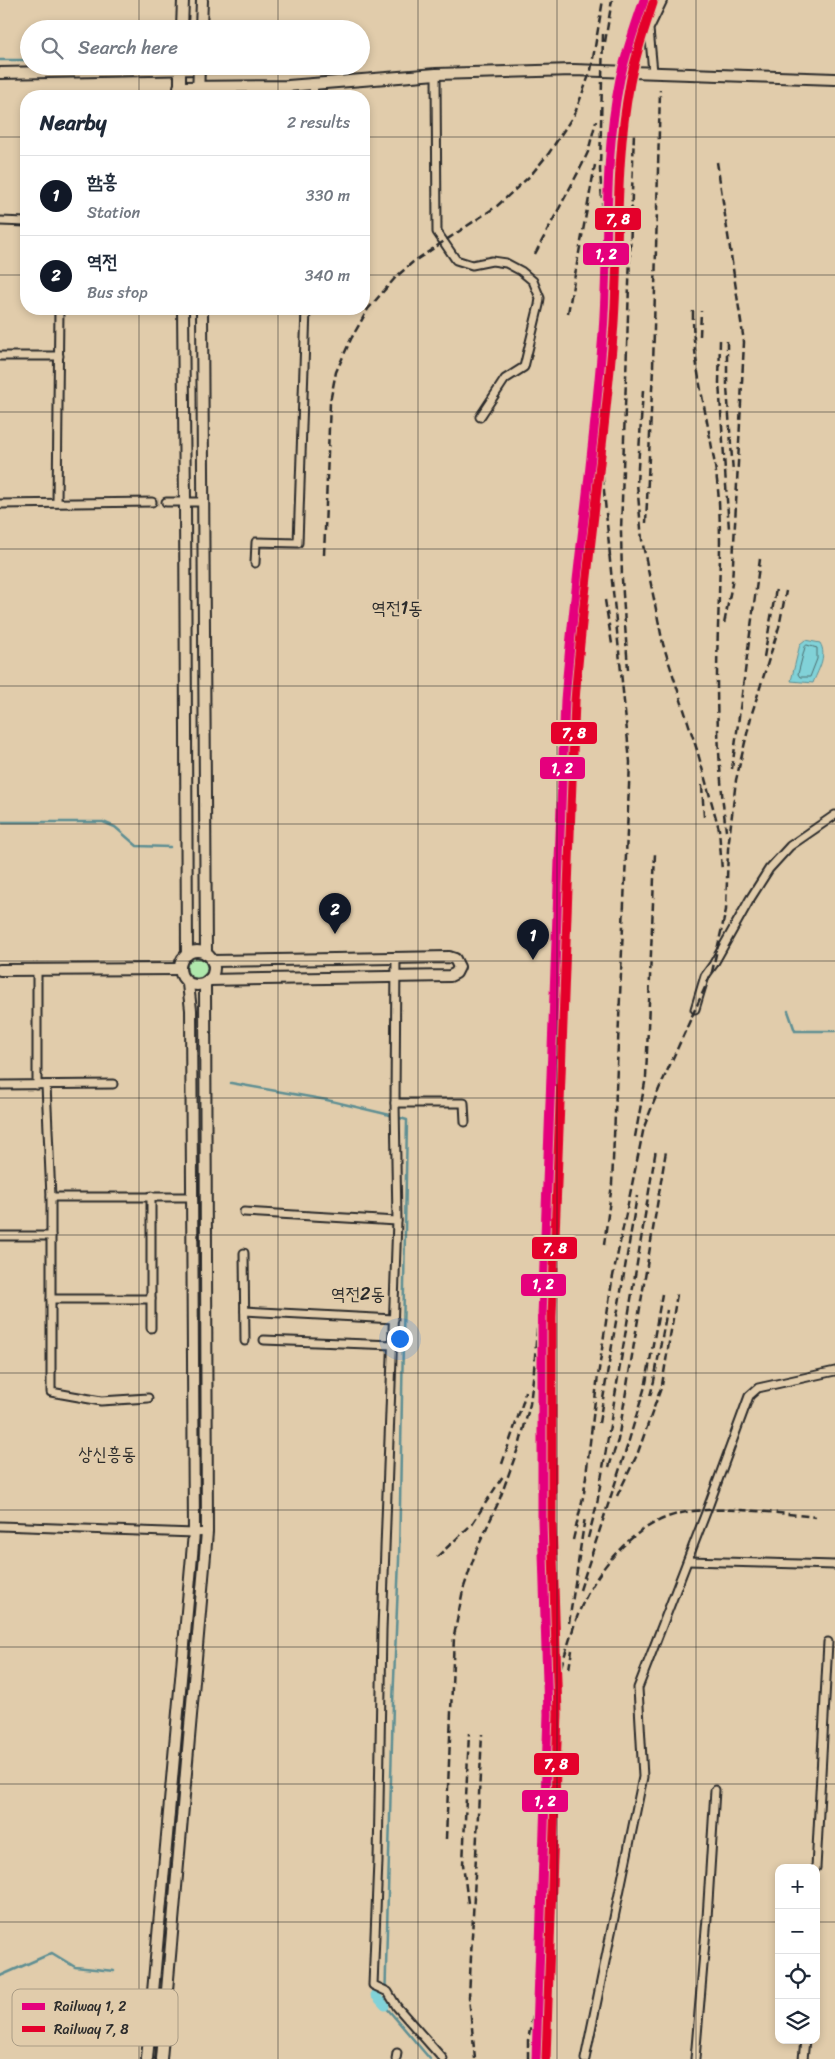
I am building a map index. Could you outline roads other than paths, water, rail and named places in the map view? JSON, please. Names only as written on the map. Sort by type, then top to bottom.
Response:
[{"type":"main road","points":[[182,20],[183,0]]},
{"type":"main road","points":[[201,20],[202,0]]},
{"type":"main road","points":[[225,90],[436,74],[573,70],[835,79]]},
{"type":"main road","points":[[0,73],[20,72]]},
{"type":"main road","points":[[180,75],[180,90]]},
{"type":"main road","points":[[198,90],[199,75]]},
{"type":"main road","points":[[183,315],[187,955]]},
{"type":"main road","points":[[167,1989],[207,1532],[207,982],[214,970],[209,957],[202,315]]},
{"type":"main road","points":[[152,1989],[194,1533],[191,1010],[188,984],[182,976],[180,969],[182,960],[187,955],[198,952],[209,957],[449,956],[457,961],[459,967],[456,973],[450,976],[188,984]]},
{"type":"main road","points":[[0,970],[180,969]]},
{"type":"main road","points":[[146,2059],[147,2046]]},
{"type":"main road","points":[[161,2059],[162,2046]]},
{"type":"street","points":[[653,72],[649,30],[663,0]]},
{"type":"street","points":[[436,74],[437,232],[456,260],[472,265],[492,261],[506,264],[521,271],[533,281],[540,298],[524,367],[505,378],[480,417]]},
{"type":"street","points":[[314,84],[314,90]]},
{"type":"street","points":[[0,221],[20,222]]},
{"type":"street","points":[[57,503],[59,315]]},
{"type":"street","points":[[255,563],[256,542],[298,543],[306,315]]},
{"type":"street","points":[[0,356],[59,356]]},
{"type":"street","points":[[0,504],[152,502]]},
{"type":"street","points":[[166,502],[203,502]]},
{"type":"street","points":[[695,1008],[705,976],[766,873],[790,846],[835,815]]},
{"type":"street","points":[[396,957],[395,1103],[397,1221],[394,1345],[382,1630],[378,1861],[373,1985],[388,1992],[397,2007],[443,2059]]},
{"type":"street","points":[[37,970],[37,1085]]},
{"type":"street","points":[[0,1086],[114,1084]]},
{"type":"street","points":[[46,1085],[51,1197],[51,1392],[101,1401],[148,1398]]},
{"type":"street","points":[[395,1103],[464,1104],[465,1122]]},
{"type":"street","points":[[150,1196],[151,1328]]},
{"type":"street","points":[[51,1197],[193,1197]]},
{"type":"street","points":[[244,1212],[397,1221]]},
{"type":"street","points":[[0,1236],[51,1236]]},
{"type":"street","points":[[244,1253],[245,1342]]},
{"type":"street","points":[[51,1299],[151,1299]]},
{"type":"street","points":[[245,1311],[394,1320]]},
{"type":"street","points":[[264,1340],[394,1345]]},
{"type":"street","points":[[584,2059],[643,1777],[638,1688],[688,1561],[749,1396],[758,1388],[835,1371]]},
{"type":"street","points":[[0,1526],[207,1532]]},
{"type":"street","points":[[688,1561],[835,1565]]},
{"type":"street","points":[[816,1864],[828,1642]]},
{"type":"street","points":[[695,2059],[707,1918],[715,1790]]},
{"type":"street","points":[[803,2059],[805,2044]]},
{"type":"water","points":[[805,640],[820,643],[823,653],[821,664],[813,683],[791,681],[800,644]]},
{"type":"waterway","points":[[0,60],[20,60]]},
{"type":"waterway","points":[[0,822],[103,822],[115,827],[137,846],[170,847]]},
{"type":"waterway","points":[[788,1011],[795,1031],[835,1031]]},
{"type":"waterway","points":[[231,1083],[327,1100],[390,1115]]},
{"type":"waterway","points":[[400,1118],[407,1120],[399,1560],[393,1703],[385,2006],[430,2059]]},
{"type":"waterway","points":[[0,1976],[52,1953],[75,1967],[114,1971]]},
{"type":"waterway","points":[[375,1995],[385,2006]]},
{"type":"tunnel","points":[[152,502],[166,502]]},
{"type":"railway","points":[[370,307],[396,277],[413,262],[497,206],[530,176],[549,153],[575,113],[591,70],[603,0]]},
{"type":"railway","points":[[605,42],[612,0]]},
{"type":"railway","points":[[603,34],[600,170],[607,280]]},
{"type":"railway","points":[[646,523],[653,368],[660,90]]},
{"type":"railway","points":[[535,254],[588,152],[596,121]]},
{"type":"railway","points":[[628,670],[621,531],[634,131]]},
{"type":"railway","points":[[717,162],[744,342],[732,584],[724,624]]},
{"type":"railway","points":[[568,313],[595,165]]},
{"type":"railway","points":[[693,311],[696,359],[717,478],[719,502],[717,699],[718,737],[726,831]]},
{"type":"railway","points":[[700,336],[701,311]]},
{"type":"railway","points":[[324,555],[330,402],[336,372],[365,315]]},
{"type":"railway","points":[[603,333],[603,480],[610,556]]},
{"type":"railway","points":[[720,340],[719,383],[729,529]]},
{"type":"railway","points":[[727,341],[727,387],[733,473]]},
{"type":"railway","points":[[643,390],[637,483],[642,540],[663,644],[697,750],[719,829],[722,871]]},
{"type":"railway","points":[[596,518],[598,489]]},
{"type":"railway","points":[[604,1245],[612,1184],[630,762],[609,551]]},
{"type":"railway","points":[[732,769],[760,559]]},
{"type":"railway","points":[[764,657],[776,589]]},
{"type":"railway","points":[[573,1540],[584,1493],[597,1383],[612,1281],[644,1127],[659,1089],[712,972],[726,910],[728,849],[736,780],[752,713],[779,627],[786,591]]},
{"type":"railway","points":[[605,600],[612,644]]},
{"type":"railway","points":[[702,785],[704,817]]},
{"type":"railway","points":[[635,1137],[646,1077],[655,853]]},
{"type":"railway","points":[[588,1538],[597,1504],[656,1149]]},
{"type":"railway","points":[[609,1467],[618,1440],[666,1151]]},
{"type":"railway","points":[[599,1423],[637,1196]]},
{"type":"railway","points":[[446,1839],[454,1636],[463,1590],[476,1551],[499,1501],[520,1443],[530,1404],[546,1207]]},
{"type":"railway","points":[[580,1590],[646,1383],[662,1294]]},
{"type":"railway","points":[[617,1496],[637,1455],[662,1385],[677,1294]]},
{"type":"railway","points":[[650,1396],[667,1310]]},
{"type":"railway","points":[[502,1464],[525,1391]]},
{"type":"railway","points":[[437,1557],[472,1524],[503,1476]]},
{"type":"railway","points":[[561,1667],[576,1620],[594,1582],[606,1564],[621,1548],[654,1523],[674,1515],[709,1510],[755,1511],[816,1517]]},
{"type":"railway","points":[[569,1623],[585,1517]]},
{"type":"railway","points":[[569,1669],[572,1650]]},
{"type":"railway","points":[[468,1903],[463,1864],[469,1733]]},
{"type":"railway","points":[[475,2059],[469,1997],[482,1734]]},
{"type":"railway","points":[[528,2059],[528,2040],[540,1979]]},
{"type":"place","name":"역전","points":[[335,934]]},
{"type":"place","name":"함흥","points":[[533,960]]},
{"type":"district","name":"역전1동","points":[[397,608]]},
{"type":"district","name":"역전2동","points":[[358,1294]]},
{"type":"district","name":"상신흥동","points":[[107,1454]]}]
